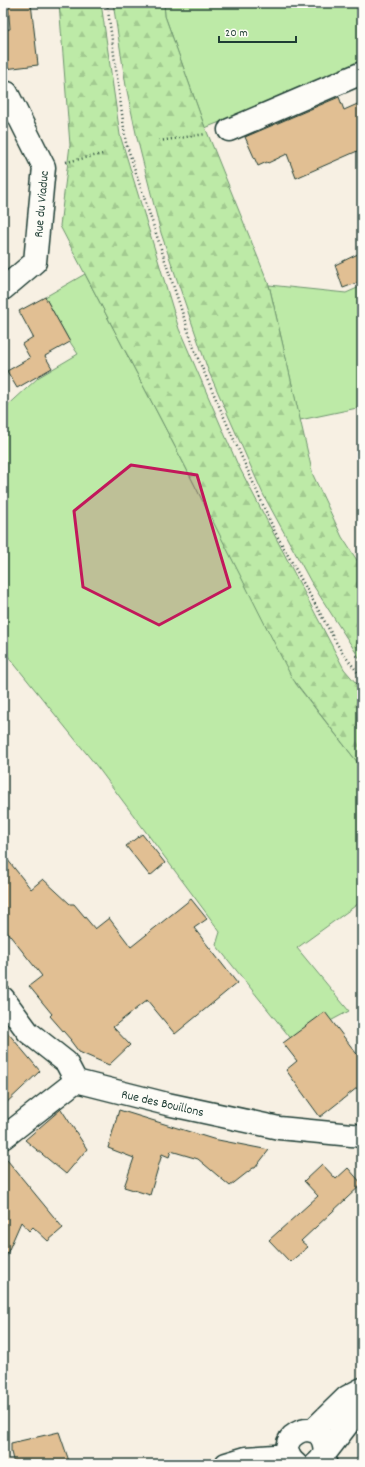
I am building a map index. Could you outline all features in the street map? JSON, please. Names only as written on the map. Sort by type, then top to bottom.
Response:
[{"type":"street","points":[[229,130],[362,73]]},
{"type":"street","name":"Rue du Viaduc","points":[[3,92],[8,93],[44,167],[35,262],[3,289]]},
{"type":"street","points":[[3,998],[28,1032],[66,1062],[76,1081],[3,1138]]},
{"type":"street","name":"Rue des Bouillons","points":[[76,1081],[167,1104],[279,1128],[362,1136]]},
{"type":"street","points":[[312,1431],[348,1396],[362,1389]]},
{"type":"street","points":[[322,1461],[362,1401]]},
{"type":"street","points":[[226,1464],[246,1458],[292,1460],[287,1449],[291,1438],[300,1431],[312,1431],[321,1438],[324,1444],[322,1461]]},
{"type":"path","points":[[107,3],[126,143],[196,354],[275,532],[342,651],[362,678]]},
{"type":"path","points":[[159,141],[229,130]]},
{"type":"path","points":[[44,167],[103,154]]},
{"type":"highlighted area","points":[[131,465],[197,475],[230,587],[159,625],[83,587],[74,511]]},
{"type":"green space","points":[[59,3],[101,3],[120,135],[179,329],[237,463],[344,669],[362,690],[362,768],[292,678],[184,464],[60,226],[70,145]]},
{"type":"green space","points":[[113,3],[164,3],[165,16],[203,122],[269,285],[313,475],[342,537],[362,568],[362,662],[311,582],[263,494],[208,370],[161,233],[137,138],[126,86]]},
{"type":"green space","points":[[164,3],[362,3],[362,65],[205,128],[165,16]]},
{"type":"green space","points":[[85,274],[296,684],[362,768],[362,901],[297,948],[349,1011],[293,1041],[216,945],[220,932],[210,918],[99,769],[3,650],[3,410],[39,377],[78,354],[45,297]]},
{"type":"green space","points":[[269,285],[346,293],[362,286],[362,407],[300,420]]},
{"type":"building","points":[[8,3],[31,3],[38,65],[5,69],[3,30],[10,29]]},
{"type":"building","points":[[339,97],[344,110],[362,102],[362,149],[296,178],[287,154],[258,166],[245,137]]},
{"type":"building","points":[[362,252],[362,281],[343,288],[335,265]]},
{"type":"building","points":[[45,297],[70,342],[45,356],[52,368],[17,388],[7,371],[30,358],[22,344],[33,337],[19,311]]},
{"type":"building","points":[[142,834],[165,863],[150,876],[126,846]]},
{"type":"building","points":[[3,854],[31,889],[43,879],[70,904],[74,904],[95,929],[109,918],[131,947],[191,899],[207,919],[194,928],[237,983],[175,1034],[147,1000],[113,1027],[130,1045],[109,1065],[79,1052],[71,1040],[50,1016],[52,1014],[29,986],[42,976],[3,927]]},
{"type":"building","points":[[325,1012],[362,1061],[362,1084],[320,1117],[286,1070],[297,1061],[283,1043]]},
{"type":"building","points":[[3,1027],[40,1071],[3,1106]]},
{"type":"building","points":[[61,1109],[87,1149],[66,1174],[25,1140]]},
{"type":"building","points":[[119,1110],[213,1139],[269,1150],[255,1168],[230,1186],[198,1159],[171,1151],[169,1157],[162,1154],[150,1195],[124,1187],[134,1158],[108,1148]]},
{"type":"building","points":[[3,1155],[63,1228],[48,1241],[33,1227],[29,1231],[21,1222],[3,1263]]},
{"type":"building","points":[[322,1164],[336,1179],[348,1168],[362,1184],[301,1241],[308,1247],[290,1262],[269,1240],[318,1196],[304,1181]]},
{"type":"building","points":[[59,1432],[70,1464],[14,1464],[11,1452],[11,1443]]}]
